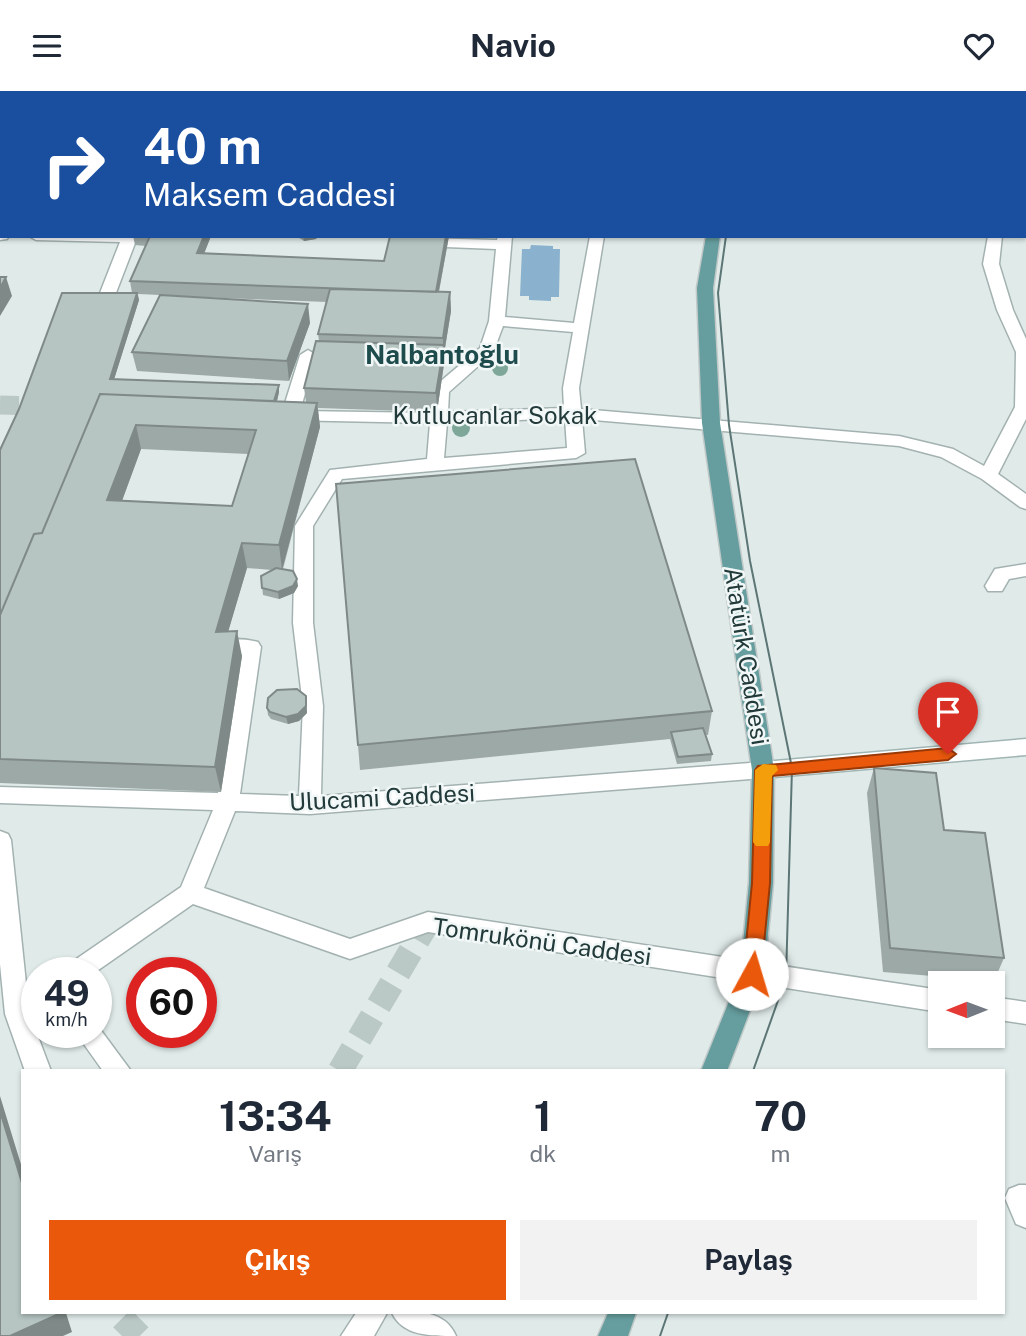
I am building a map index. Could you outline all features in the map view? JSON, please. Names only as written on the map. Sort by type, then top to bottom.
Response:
[{"type":"main road","name":"Atatürk Caddesi","points":[[713,238],[705,289],[710,423],[763,770],[761,883],[752,974],[716,1069]]},
{"type":"main road","points":[[612,1336],[622,1314]]},
{"type":"street","points":[[106,298],[130,238]]},
{"type":"street","points":[[310,805],[313,706],[303,611],[304,526],[336,474],[576,453],[571,388],[597,238]]},
{"type":"street","points":[[988,475],[1024,407],[1025,352],[1005,310],[990,264],[995,238]]},
{"type":"street","points":[[419,241],[505,240],[497,321],[486,350],[441,390],[435,464]]},
{"type":"street","points":[[497,321],[582,328]]},
{"type":"street","name":"Kutlucanlar Sokak","points":[[307,355],[284,415],[438,418],[573,413],[899,441],[947,453],[988,475],[1026,503]]},
{"type":"street","points":[[995,586],[1002,574],[1026,570]]},
{"type":"street","points":[[98,957],[190,893],[228,801],[251,647],[227,646]]},
{"type":"street","name":"Ulucami Caddesi","points":[[0,795],[176,803],[228,801],[310,805],[1026,747]]},
{"type":"street","points":[[0,840],[21,970]]},
{"type":"street","name":"Tomrukönü Caddesi","points":[[190,893],[350,949],[428,922],[928,999]]},
{"type":"street","points":[[1005,1010],[1026,1013]]},
{"type":"street","points":[[34,1048],[38,1069]]},
{"type":"street","points":[[100,1048],[116,1069]]},
{"type":"street","points":[[1026,1198],[1019,1198],[1026,1215]]},
{"type":"street","points":[[356,1336],[372,1314]]},
{"type":"street","points":[[408,1314],[441,1336]]},
{"type":"water","points":[[531,245],[560,249],[559,297],[551,297],[551,301],[529,300],[529,296],[520,296],[522,249],[530,249]]},
{"type":"building","points":[[149,238],[203,238],[197,253],[384,261],[390,238],[446,238],[436,292],[130,281]]},
{"type":"building","points":[[0,277],[6,277],[0,288]]},
{"type":"building","points":[[330,289],[450,292],[443,338],[318,334]]},
{"type":"building","points":[[62,293],[137,293],[110,379],[279,385],[274,401],[100,394],[42,533],[34,534],[0,615],[0,450],[19,409]]},
{"type":"building","points":[[160,295],[308,304],[287,361],[132,352]]},
{"type":"building","points":[[316,341],[444,345],[436,393],[304,388]]},
{"type":"building","points":[[100,394],[317,403],[279,545],[242,543],[216,632],[237,631],[215,767],[0,759],[0,615],[34,534],[42,533]],"holes":[[[136,425],[256,430],[232,506],[107,500]]]},
{"type":"building","points":[[635,459],[712,711],[358,745],[336,484]]},
{"type":"building","points":[[276,568],[293,571],[297,579],[293,586],[278,592],[262,588],[261,576]]},
{"type":"building","points":[[297,689],[306,696],[306,706],[298,714],[286,717],[270,712],[267,708],[268,698],[277,690]]},
{"type":"building","points":[[703,728],[712,754],[678,757],[671,732]]},
{"type":"building","points":[[874,768],[936,773],[944,830],[985,833],[1004,958],[890,948]]},
{"type":"building","points":[[0,1111],[21,1179],[21,1314],[59,1314],[10,1336],[0,1336]]},
{"type":"tunnel","points":[[0,405],[47,406]]},
{"type":"tunnel","points":[[341,1069],[428,922]]},
{"type":"tunnel","points":[[122,1336],[144,1314]]},
{"type":"tram line","points":[[726,238],[718,293],[729,425],[750,561],[792,768],[786,978],[754,1069]]},
{"type":"tram line","points":[[660,1336],[668,1314]]},
{"type":"slow traffic","points":[[762,842],[763,770],[770,770]]},
{"type":"district","name":"Nalbantoğlu","points":[[442,355]]},
{"type":"route","points":[[752,974],[761,883],[763,770],[948,754]]}]
